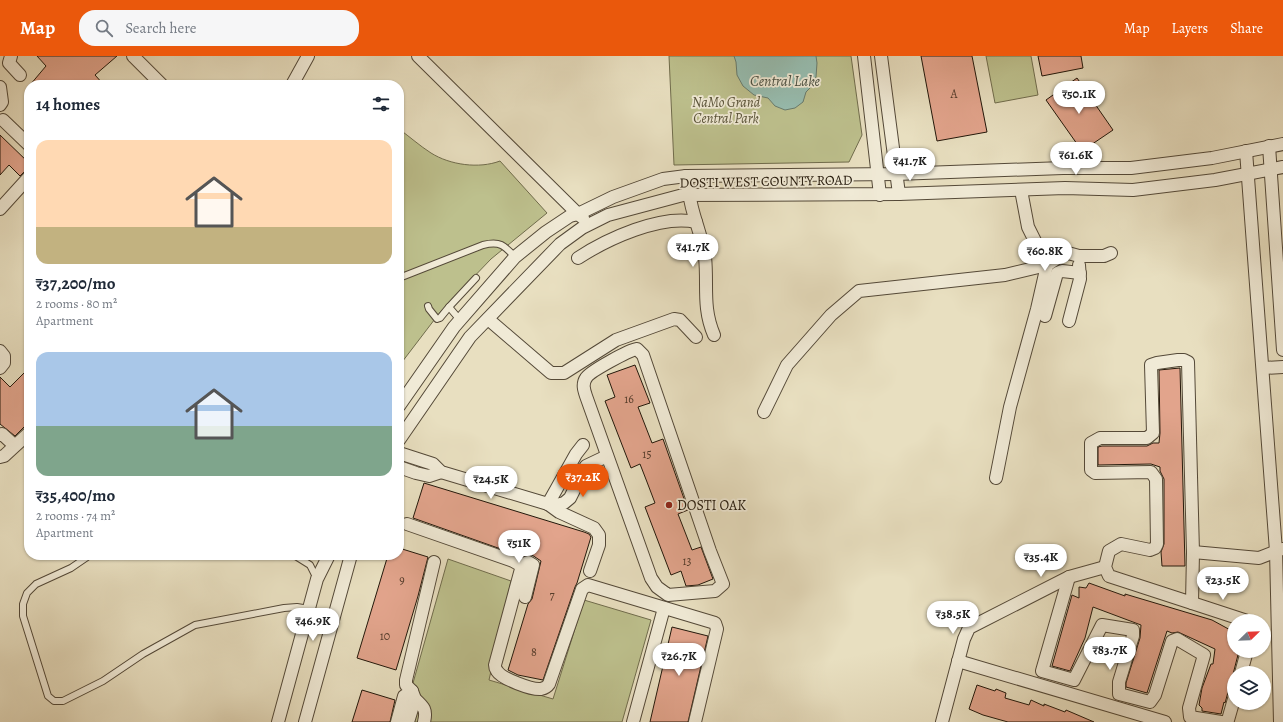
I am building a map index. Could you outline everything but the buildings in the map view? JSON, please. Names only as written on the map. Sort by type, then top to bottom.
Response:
[{"type":"street","points":[[11,56],[9,63],[20,75]]},
{"type":"street","points":[[133,56],[157,80]]},
{"type":"street","points":[[295,80],[308,56]]},
{"type":"street","points":[[418,56],[578,214],[591,223]]},
{"type":"street","points":[[864,56],[880,195]]},
{"type":"street","points":[[882,56],[899,194]]},
{"type":"street","points":[[0,87],[2,102],[0,105]]},
{"type":"street","points":[[3,120],[24,140]]},
{"type":"street","name":"DOSTI WEST COUNTY ROAD","points":[[404,399],[460,320],[515,257],[546,232],[570,216],[578,214],[613,197],[664,179],[686,176],[896,174],[1063,168],[1131,168],[1212,158],[1283,144]]},
{"type":"street","points":[[1269,146],[1277,168],[1283,350]]},
{"type":"street","points":[[1246,151],[1249,173],[1263,368],[1280,550],[1280,722]]},
{"type":"street","points":[[1063,168],[1065,188]]},
{"type":"street","name":"DOSTI WEST COUNTY ROAD","points":[[404,433],[470,337],[560,244],[591,223],[608,215],[683,195],[880,195],[1065,188],[1133,190],[1215,180],[1277,168]]},
{"type":"street","points":[[686,176],[688,195],[705,256],[708,322],[714,335]]},
{"type":"street","points":[[0,209],[24,183]]},
{"type":"street","points":[[996,478],[1010,406],[1037,309],[1047,265],[1028,227],[1021,190]]},
{"type":"street","points":[[578,258],[609,240],[655,223],[688,220],[696,222]]},
{"type":"street","points":[[764,412],[787,365],[831,315],[859,291],[1005,275],[1047,265],[1068,253],[1079,256],[1104,256],[1112,253]]},
{"type":"street","points":[[1069,322],[1080,279],[1079,256]]},
{"type":"street","points":[[1045,316],[1057,273],[1062,271],[1080,273]]},
{"type":"street","points":[[488,319],[551,373],[564,373],[616,340],[674,320],[680,320],[696,337]]},
{"type":"street","points":[[637,349],[643,355],[710,551],[723,584],[715,591],[668,594],[657,587],[651,578],[606,456],[583,385],[588,375],[629,351],[637,349]]},
{"type":"street","points":[[0,351],[4,356],[4,363],[0,368]]},
{"type":"street","points":[[1192,604],[1193,552],[1188,362],[1178,360],[1151,365],[1153,433],[1150,436],[1147,438],[1100,438],[1091,443],[1091,470],[1095,473],[1151,472],[1156,479],[1157,544],[1150,550],[1121,544],[1109,551],[1105,567],[1109,576],[1192,604],[1227,615]]},
{"type":"street","points":[[1263,368],[1283,367]]},
{"type":"street","points":[[0,435],[2,434],[14,446]]},
{"type":"street","points":[[0,458],[24,437]]},
{"type":"street","points":[[548,504],[583,444]]},
{"type":"street","points":[[404,455],[433,464],[441,472],[548,504],[556,505],[564,503],[570,498],[586,466],[606,456]]},
{"type":"street","points":[[404,468],[429,476],[441,472]]},
{"type":"street","points":[[548,504],[559,512],[594,528],[599,535],[599,545],[590,571]]},
{"type":"street","points":[[407,524],[517,562],[520,565],[521,569],[495,664],[495,668],[499,673],[513,682],[539,689],[546,688],[549,684],[582,589],[588,585],[715,623],[718,629],[695,722]]},
{"type":"street","points":[[1193,552],[1259,558],[1280,550]]},
{"type":"street","points":[[278,722],[309,608],[318,579],[327,560]]},
{"type":"street","points":[[305,722],[350,560]]},
{"type":"street","points":[[424,722],[426,714],[423,706],[406,685],[406,680],[434,562]]},
{"type":"street","points":[[520,565],[528,562],[533,565],[525,597]]},
{"type":"street","points":[[942,722],[964,639],[970,628],[1069,578],[1105,567]]},
{"type":"street","points":[[1069,578],[1042,671],[1074,680],[1102,625],[1133,630],[1133,636],[1119,682],[1119,694],[1150,702],[1155,695],[1172,641],[1177,639],[1204,655],[1189,708],[1190,717],[1222,722],[1228,720],[1231,710]]},
{"type":"street","points":[[633,722],[664,608]]},
{"type":"street","points":[[958,661],[1165,722]]},
{"type":"street","points":[[397,722],[404,696],[413,695]]},
{"type":"street","points":[[408,722],[413,695]]},
{"type":"lane","points":[[404,276],[483,245],[494,243],[505,247],[515,257]]},
{"type":"lane","points":[[428,306],[437,319],[440,318],[476,278]]},
{"type":"lane","points":[[449,307],[460,320]]},
{"type":"lane","points":[[83,560],[71,568],[36,584],[28,593],[23,604],[23,616],[48,696],[54,701],[63,701],[103,681],[143,654],[195,625],[284,608],[309,608]]},
{"type":"lane","points":[[302,560],[310,565],[318,579]]},
{"type":"green space","name":"NaMo Grand Central Park","points":[[669,56],[851,56],[862,135],[849,162],[674,165]]},
{"type":"green space","points":[[986,56],[1031,56],[1038,95],[995,103]]},
{"type":"green space","points":[[404,133],[431,153],[456,163],[483,165],[500,161],[547,213],[491,259],[441,311],[404,359]]},
{"type":"green space","points":[[448,559],[511,581],[489,680],[553,699],[584,600],[651,620],[622,722],[402,722]]},
{"type":"water","name":"Central Lake","points":[[734,56],[816,56],[816,77],[806,92],[803,102],[795,108],[785,110],[775,106],[768,98],[754,95],[743,86],[737,75]]},
{"type":"place","name":"DOSTI OAK","points":[[669,505]]}]
